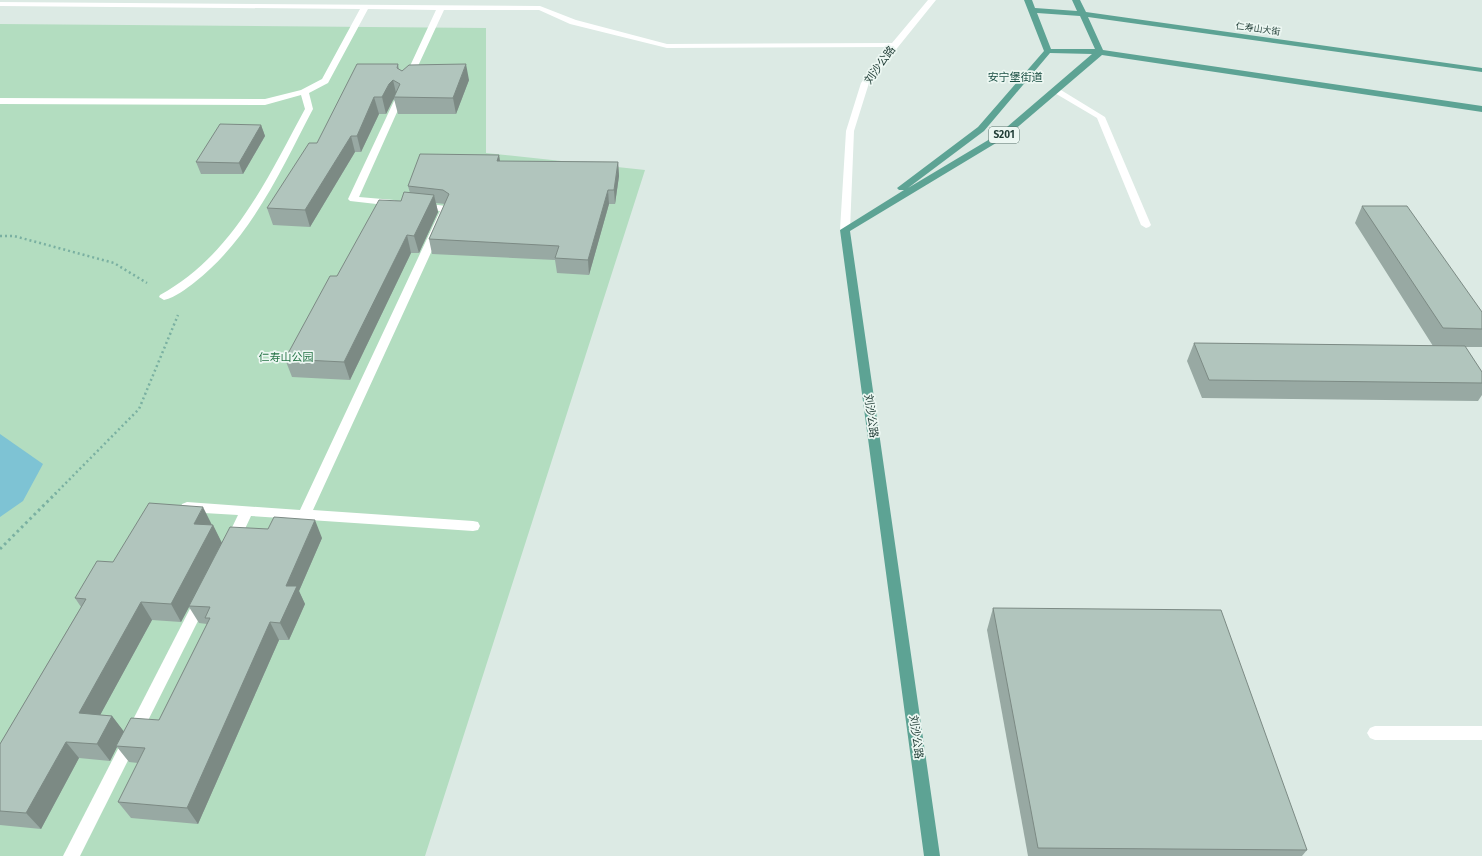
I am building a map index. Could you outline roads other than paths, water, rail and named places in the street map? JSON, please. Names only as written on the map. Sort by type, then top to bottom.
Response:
[{"type":"main road","points":[[1028,0],[1048,51],[1100,52],[1482,109]]},
{"type":"main road","points":[[1076,0],[1081,14],[1100,52]]},
{"type":"main road","name":"仁寿山大街","points":[[1031,10],[1081,14],[1482,70]]},
{"type":"main road","name":"S201","points":[[845,230],[981,130],[1048,51]]},
{"type":"main road","name":"S201","points":[[845,230],[1003,135],[1100,52]]},
{"type":"main road","name":"刘沙公路","points":[[845,230],[932,856]]},
{"type":"street","name":"刘沙公路","points":[[845,230],[850,131],[865,83],[894,45],[932,0]]},
{"type":"street","points":[[0,4],[441,7],[475,4],[540,8],[574,22],[666,46],[894,45]]},
{"type":"street","points":[[0,101],[265,102],[304,92],[325,81],[365,7]]},
{"type":"street","points":[[406,84],[441,7]]},
{"type":"street","points":[[1056,90],[1101,117],[1146,225]]},
{"type":"street","points":[[164,297],[185,286],[213,262],[248,219],[310,110],[304,92]]},
{"type":"street","points":[[304,515],[446,209],[353,199],[398,101]]},
{"type":"street","points":[[176,506],[474,526]]},
{"type":"street","points":[[226,553],[247,511]]},
{"type":"street","points":[[71,856],[208,588]]},
{"type":"street","points":[[1375,734],[1482,733]]},
{"type":"water","points":[[0,434],[43,464],[23,501],[0,517]]},
{"type":"district","name":"安宁堡街道","points":[[1015,77]]},
{"type":"park label","name":"仁寿山公园","points":[[286,357]]}]
